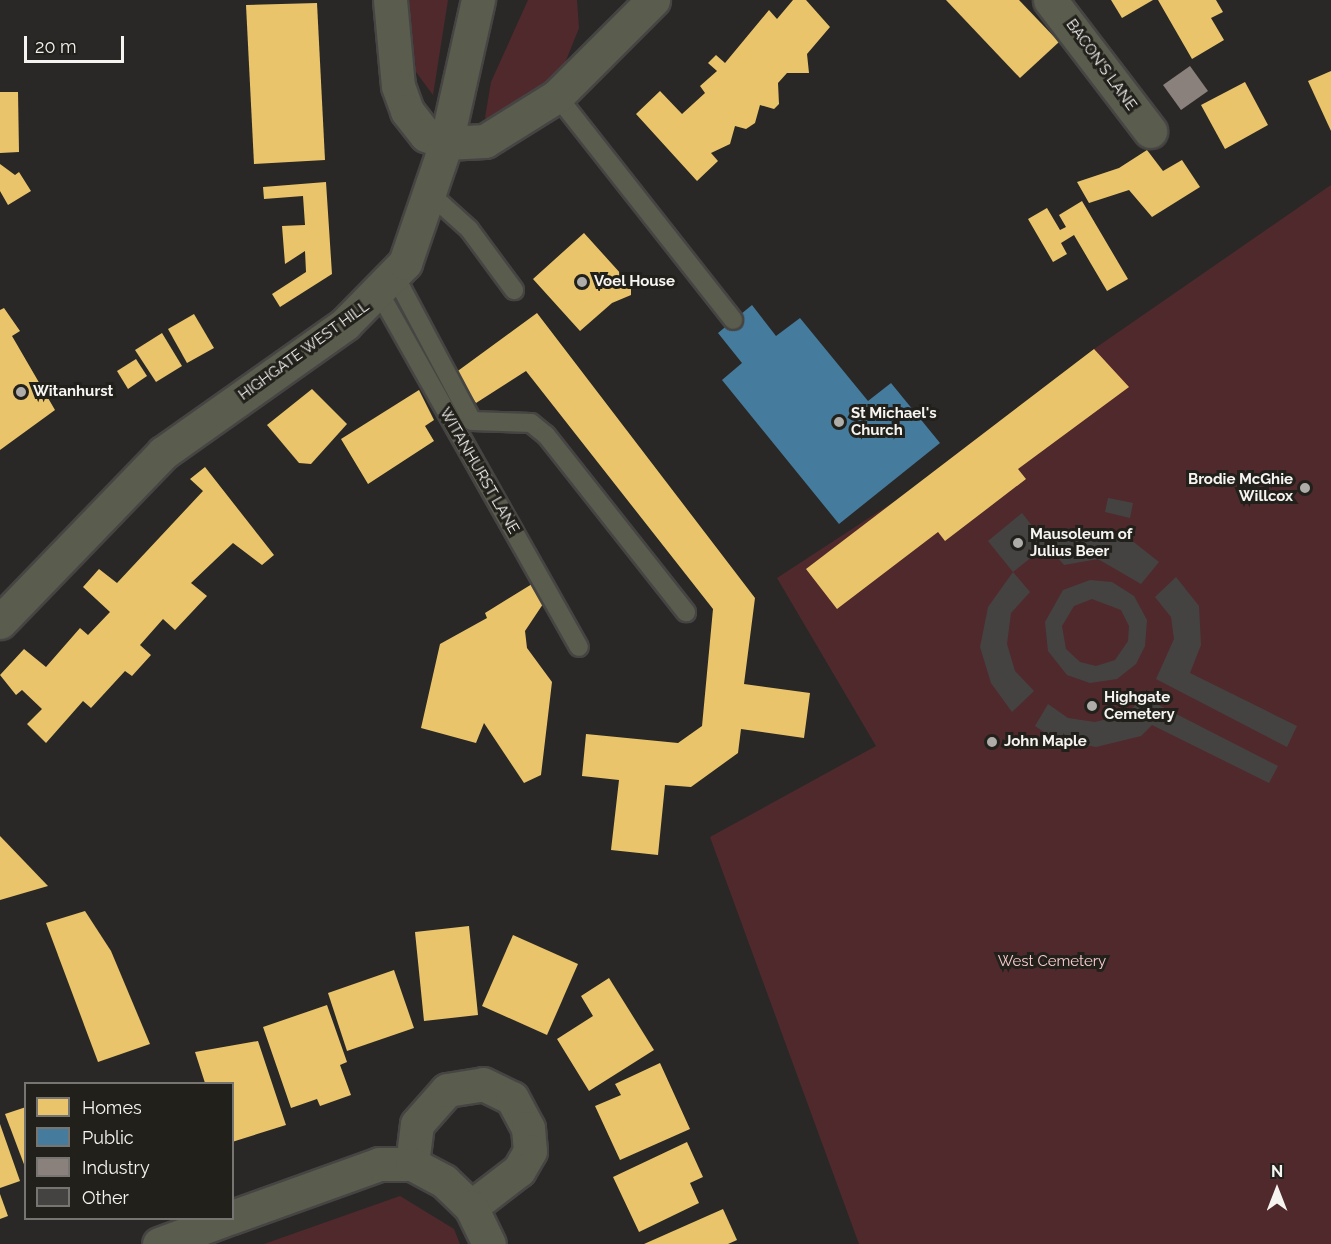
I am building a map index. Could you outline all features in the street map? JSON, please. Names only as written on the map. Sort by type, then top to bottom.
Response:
[{"type":"street","points":[[390,0],[398,86],[407,111],[426,135],[446,143],[485,141],[557,96],[637,4]]},
{"type":"street","name":"HIGHGATE WEST HILL","points":[[0,622],[163,453],[388,285],[405,263],[446,143],[478,0]]},
{"type":"street","name":"BACON'S LANE","points":[[1050,0],[1150,131]]},
{"type":"street","points":[[412,1164],[417,1124],[447,1090],[483,1084],[512,1098],[528,1128],[530,1151],[519,1170],[471,1207]]},
{"type":"street","points":[[234,1217],[379,1164],[412,1164],[444,1181],[471,1207],[489,1244]]},
{"type":"street","points":[[159,1244],[225,1220]]},
{"type":"lane","points":[[557,96],[733,320]]},
{"type":"lane","points":[[429,193],[469,229],[514,290]]},
{"type":"lane","points":[[388,285],[472,422],[531,423],[546,435],[686,612]]},
{"type":"lane","name":"WITANHURST LANE","points":[[388,285],[579,647]]},
{"type":"green space","points":[[409,0],[448,0],[433,95],[416,72]]},
{"type":"green space","points":[[528,0],[577,0],[579,28],[563,68],[499,123],[485,118],[491,82]]},
{"type":"green space","name":"Highgate Cemetery","points":[[1331,185],[1331,1244],[859,1244],[710,837],[876,746],[777,578],[898,499],[1094,349]]},
{"type":"green space","points":[[400,1196],[454,1229],[460,1244],[264,1244]]},
{"type":"building: Homes","points":[[793,0],[806,0],[830,27],[807,54],[809,73],[787,73],[778,83],[779,104],[774,109],[760,105],[755,123],[746,129],[735,126],[730,144],[711,153],[718,161],[697,181],[636,114],[660,91],[682,114],[705,93],[700,86],[717,71],[708,63],[716,55],[725,63],[769,10],[777,19]]},
{"type":"building: Homes","points":[[946,0],[1019,0],[1059,42],[1020,78]]},
{"type":"building: Homes","points":[[1111,0],[1153,0],[1122,18]]},
{"type":"building: Homes","points":[[1158,0],[1216,0],[1223,12],[1211,18],[1224,40],[1192,59]]},
{"type":"building: Homes","points":[[317,3],[325,160],[254,164],[246,5]]},
{"type":"building: Homes","points":[[1331,71],[1331,131],[1308,81]]},
{"type":"building: Homes","points":[[1245,82],[1268,125],[1225,149],[1201,105]]},
{"type":"building: Homes","points":[[0,92],[18,92],[19,152],[0,153]]},
{"type":"building: Homes","points":[[1147,150],[1163,171],[1182,160],[1200,187],[1152,217],[1129,190],[1089,203],[1077,182],[1119,168]]},
{"type":"building: Homes","points":[[0,164],[15,175],[19,172],[31,191],[8,205],[0,191]]},
{"type":"building: Homes","points":[[326,182],[332,274],[280,307],[272,294],[306,272],[305,251],[285,264],[282,226],[305,225],[303,196],[264,199],[263,187]]},
{"type":"building: Homes","points":[[1082,201],[1128,279],[1107,291],[1074,235],[1061,243],[1067,254],[1053,262],[1028,219],[1047,208],[1060,230],[1066,227],[1059,215]]},
{"type":"building: Homes","name":"Voel House","points":[[584,233],[631,285],[631,295],[612,303],[580,331],[533,279]]},
{"type":"building: Homes","name":"Witanhurst","points":[[4,308],[20,331],[12,336],[55,410],[0,450],[0,310]]},
{"type":"building: Homes","points":[[537,313],[755,598],[744,684],[810,693],[804,738],[741,729],[738,753],[691,787],[665,785],[658,855],[611,850],[619,780],[582,776],[586,734],[678,743],[702,726],[713,609],[526,371],[476,403],[455,373]]},
{"type":"building: Homes","points":[[194,314],[214,348],[187,363],[168,329]]},
{"type":"building: Homes","points":[[162,333],[182,366],[156,382],[135,350]]},
{"type":"building: Homes","points":[[1094,349],[1129,387],[1018,469],[1026,479],[945,541],[938,532],[837,609],[806,569]]},
{"type":"building: Homes","points":[[136,359],[147,376],[128,389],[117,371]]},
{"type":"building: Homes","points":[[312,389],[347,424],[311,464],[299,463],[267,425]]},
{"type":"building: Homes","points":[[419,390],[434,420],[425,426],[434,441],[368,484],[341,439]]},
{"type":"building: Homes","points":[[205,467],[274,555],[262,565],[233,543],[191,583],[207,596],[175,630],[163,619],[140,645],[151,655],[132,676],[125,671],[91,708],[83,701],[46,743],[27,724],[42,709],[22,690],[16,695],[0,675],[24,649],[46,667],[80,628],[88,635],[110,612],[83,587],[99,569],[117,583],[203,491],[190,479]]},
{"type":"building: Homes","points":[[532,584],[543,604],[525,631],[527,648],[552,682],[541,775],[524,783],[484,723],[476,743],[421,728],[440,644],[487,618],[485,613]]},
{"type":"building: Homes","points":[[0,836],[48,886],[0,900]]},
{"type":"building: Homes","points":[[85,911],[111,951],[150,1044],[98,1062],[46,923]]},
{"type":"building: Homes","points":[[469,926],[478,1015],[424,1021],[415,932]]},
{"type":"building: Homes","points":[[513,935],[578,964],[547,1035],[482,1006]]},
{"type":"building: Homes","points":[[394,970],[414,1028],[347,1051],[328,993]]},
{"type":"building: Homes","points":[[609,978],[654,1050],[589,1091],[557,1039],[593,1016],[581,996]]},
{"type":"building: Homes","points":[[327,1005],[347,1062],[340,1065],[351,1095],[320,1106],[317,1099],[291,1108],[263,1027]]},
{"type":"building: Homes","points":[[258,1041],[286,1125],[234,1141],[234,1082],[205,1082],[195,1052]]},
{"type":"building: Homes","points":[[660,1063],[690,1129],[620,1160],[595,1106],[621,1095],[615,1084]]},
{"type":"building: Homes","points":[[24,1108],[24,1164],[5,1114]]},
{"type":"building: Homes","points":[[0,1124],[20,1181],[0,1188]]},
{"type":"building: Homes","points":[[687,1142],[703,1177],[690,1183],[699,1203],[639,1232],[613,1177]]},
{"type":"building: Homes","points":[[0,1194],[8,1216],[0,1219]]},
{"type":"building: Homes","points":[[723,1209],[737,1240],[728,1244],[644,1244]]},
{"type":"building: Public","name":"St Michael's Church","points":[[752,305],[776,336],[800,318],[868,401],[891,383],[940,443],[839,524],[722,380],[742,363],[718,333]]},
{"type":"building: Industry","points":[[1190,66],[1208,91],[1181,110],[1163,85]]},
{"type":"building: Other","points":[[1108,498],[1133,503],[1130,518],[1105,512]]},
{"type":"building: Other","name":"Mausoleum of Julius Beer","points":[[1022,513],[1047,545],[1013,572],[988,541]]},
{"type":"building: Other","points":[[1101,531],[1126,536],[1159,562],[1141,584],[1098,559],[1064,565],[1047,545],[1072,532]]},
{"type":"building: Other","points":[[1013,572],[1030,592],[1011,613],[1007,644],[1015,671],[1034,691],[1012,712],[991,683],[980,647],[988,607]]},
{"type":"building: Other","points":[[1176,577],[1199,606],[1201,645],[1190,673],[1297,726],[1287,747],[1156,679],[1174,639],[1171,617],[1155,597]]},
{"type":"building: Other","points":[[1090,580],[1112,582],[1134,596],[1147,620],[1145,646],[1136,664],[1117,679],[1090,683],[1067,675],[1048,651],[1045,622],[1063,590]],"holes":[[[1092,599],[1121,610],[1129,626],[1128,641],[1115,660],[1096,666],[1080,662],[1066,649],[1062,626],[1074,606]]]},
{"type":"building: Other","points":[[1143,697],[1278,766],[1269,783],[1152,725],[1141,736],[1096,747],[1056,740],[1035,726],[1048,704],[1068,718],[1095,722],[1127,714]]},
{"type":"place","name":"Voel House","points":[[582,282]]},
{"type":"place","name":"Witanhurst","points":[[21,392]]},
{"type":"place","name":"St Michael's Church","points":[[839,422]]},
{"type":"place","name":"Brodie McGhie Willcox","points":[[1305,488]]},
{"type":"place","name":"Mausoleum of Julius Beer","points":[[1018,543]]},
{"type":"place","name":"Highgate Cemetery","points":[[1092,706]]},
{"type":"place","name":"John Maple","points":[[992,742]]},
{"type":"park label","name":"West Cemetery","points":[[1052,962]]}]
